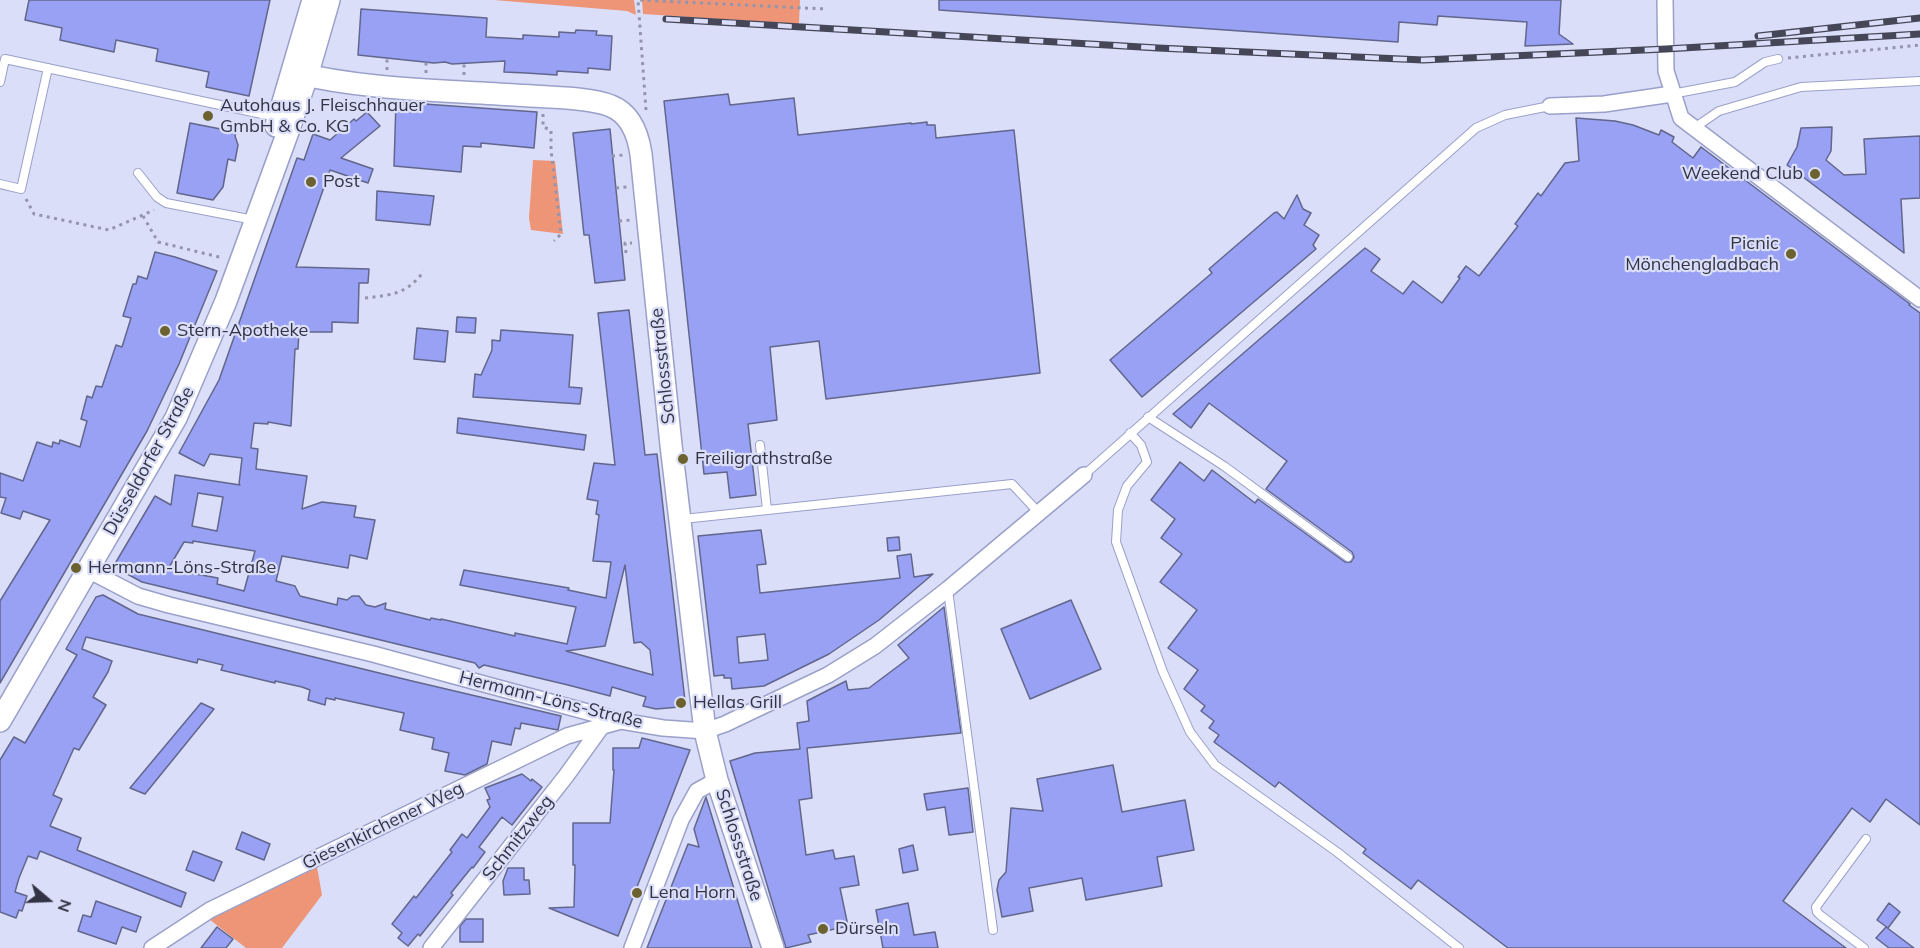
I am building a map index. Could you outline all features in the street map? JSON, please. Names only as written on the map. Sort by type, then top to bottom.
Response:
[{"type":"street","name":"Düsseldorfer Straße","points":[[300,74],[313,0]]},
{"type":"street","name":"Düsseldorfer Straße","points":[[0,721],[176,418],[208,345],[240,262],[300,74],[329,0]]},
{"type":"street","points":[[1665,0],[1666,70],[1681,118],[1920,299]]},
{"type":"street","points":[[300,74],[352,85],[599,102],[622,112],[631,121]]},
{"type":"street","points":[[1550,106],[1605,104],[1672,94]]},
{"type":"street","name":"Schlossstraße","points":[[631,121],[637,134],[640,154],[705,731],[717,780],[773,948]]},
{"type":"street","points":[[705,731],[725,724],[828,675],[875,646],[948,589],[1084,475]]},
{"type":"street","name":"Hermann-Löns-Straße","points":[[88,570],[138,597],[372,654],[621,721],[663,728],[705,731]]},
{"type":"street","name":"Giesenkirchener Weg","points":[[152,948],[210,910],[567,736],[621,721]]},
{"type":"street","name":"Schmitzweg","points":[[431,948],[566,776],[602,726]]},
{"type":"street","points":[[632,948],[681,820],[697,791],[717,780]]},
{"type":"lane","points":[[0,82],[5,59],[285,119]]},
{"type":"lane","points":[[1672,94],[1735,82],[1765,62],[1778,59]]},
{"type":"lane","points":[[0,184],[21,189],[48,68]]},
{"type":"lane","points":[[1694,128],[1719,111],[1801,87],[1920,81]]},
{"type":"lane","points":[[1084,475],[1476,128],[1505,115],[1550,106]]},
{"type":"lane","points":[[138,173],[157,197],[166,203],[255,220]]},
{"type":"lane","points":[[1148,417],[1224,466],[1348,557]]},
{"type":"lane","points":[[1130,433],[1141,445],[1147,462],[1127,486],[1118,510],[1116,542],[1163,672],[1190,732],[1215,765],[1337,852],[1459,948]]},
{"type":"lane","points":[[760,445],[767,510]]},
{"type":"lane","points":[[680,519],[1012,484],[1039,513]]},
{"type":"lane","points":[[948,589],[993,930]]},
{"type":"lane","points":[[1864,948],[1820,915],[1816,907],[1866,839]]},
{"type":"path","points":[[631,121],[646,112],[638,0],[826,9]]},
{"type":"path","points":[[1778,59],[1920,45]]},
{"type":"path","points":[[544,97],[543,127],[551,130],[551,150],[561,234],[554,241]]},
{"type":"path","points":[[21,189],[34,214],[109,230],[143,216],[166,203]]},
{"type":"path","points":[[143,216],[158,242],[240,262]]},
{"type":"path","points":[[365,298],[394,294],[415,282],[424,271]]},
{"type":"shaded area","points":[[494,0],[634,0],[636,15],[627,11]]},
{"type":"shaded area","points":[[642,0],[800,0],[799,24],[643,14]]},
{"type":"shaded area","points":[[533,160],[555,161],[563,234],[531,230],[529,218]]},
{"type":"shaded area","points":[[317,867],[322,895],[282,948],[246,948],[209,919]]},
{"type":"building","points":[[29,0],[270,0],[249,96],[206,87],[209,72],[156,61],[158,49],[116,40],[114,52],[60,40],[62,28],[25,20]]},
{"type":"building","points":[[939,0],[1561,0],[1559,34],[1573,44],[1525,46],[1527,22],[1438,16],[1437,25],[1399,22],[1398,42],[939,10]]},
{"type":"building","points":[[361,9],[487,18],[486,37],[523,39],[523,35],[559,37],[559,32],[597,31],[596,35],[612,36],[610,70],[588,68],[588,73],[557,71],[557,75],[504,72],[505,61],[452,64],[358,55]]},
{"type":"building","points":[[728,94],[730,105],[794,98],[798,135],[927,122],[927,125],[935,125],[936,138],[1014,130],[1040,373],[826,399],[819,341],[770,347],[777,420],[748,424],[756,495],[730,498],[727,472],[704,474],[664,101]]},
{"type":"building","points":[[396,102],[537,112],[534,148],[481,143],[481,147],[463,146],[461,172],[394,166]]},
{"type":"building","points":[[367,112],[380,126],[341,158],[373,169],[368,183],[330,170],[296,267],[369,269],[368,283],[359,283],[358,323],[332,322],[332,332],[299,332],[298,349],[295,349],[291,426],[268,422],[268,424],[254,423],[251,448],[258,449],[256,469],[307,476],[302,509],[322,502],[356,506],[354,517],[375,520],[367,559],[350,555],[348,568],[282,556],[276,581],[295,586],[300,596],[337,605],[338,598],[347,600],[352,596],[359,596],[366,605],[375,607],[386,603],[385,609],[430,620],[431,618],[441,619],[515,636],[515,633],[567,644],[576,607],[460,585],[464,570],[569,588],[568,590],[606,598],[611,562],[593,561],[599,515],[596,514],[598,501],[587,499],[594,463],[615,465],[598,313],[629,310],[645,455],[657,454],[685,701],[680,707],[656,709],[643,706],[646,697],[612,687],[610,696],[484,665],[479,668],[475,663],[142,582],[118,569],[116,562],[155,496],[171,505],[175,475],[240,485],[242,458],[210,454],[204,466],[179,453],[219,380],[297,158],[304,160],[313,134],[330,140],[354,119],[356,121]],"holes":[[[198,493],[223,497],[217,531],[192,526]],[[193,541],[255,551],[244,591],[217,584],[218,578],[168,569],[184,542],[193,543]],[[625,565],[634,643],[641,642],[650,650],[653,675],[566,651],[605,646]]]},
{"type":"building","points":[[1576,118],[1615,121],[1659,135],[1661,130],[1674,137],[1672,142],[1693,158],[1701,147],[1920,313],[1920,825],[1886,799],[1870,822],[1852,808],[1783,901],[1846,948],[1508,948],[1418,880],[1411,889],[1363,853],[1366,849],[1279,782],[1275,787],[1214,742],[1219,735],[1209,728],[1214,721],[1201,711],[1205,706],[1184,689],[1198,670],[1168,648],[1197,610],[1160,582],[1182,554],[1161,538],[1175,519],[1151,500],[1180,462],[1204,481],[1212,470],[1255,503],[1258,499],[1345,562],[1351,562],[1354,557],[1352,552],[1266,489],[1287,461],[1209,403],[1191,428],[1173,414],[1365,248],[1380,259],[1371,271],[1403,294],[1413,281],[1442,303],[1466,266],[1479,276],[1518,226],[1515,224],[1538,193],[1541,196],[1565,163],[1579,161]]},
{"type":"building","points":[[190,123],[236,132],[238,145],[235,161],[228,159],[223,187],[213,200],[177,193]]},
{"type":"building","points":[[1832,127],[1831,151],[1826,160],[1844,175],[1866,174],[1864,139],[1920,136],[1920,198],[1901,199],[1904,253],[1787,165],[1797,147],[1801,128]]},
{"type":"building","points":[[610,129],[625,280],[595,283],[589,235],[584,235],[573,133]]},
{"type":"building","points":[[377,191],[434,196],[430,225],[376,220]]},
{"type":"building","points":[[1297,195],[1303,209],[1311,213],[1304,225],[1319,235],[1313,245],[1316,249],[1142,397],[1110,360],[1212,273],[1209,269],[1274,213],[1277,212],[1284,219]]},
{"type":"building","points":[[155,252],[217,271],[179,364],[147,431],[0,683],[0,601],[50,520],[23,511],[20,519],[1,513],[6,498],[0,497],[0,473],[23,481],[37,442],[52,447],[53,442],[59,444],[60,440],[80,447],[87,421],[81,419],[87,396],[92,398],[96,386],[102,387],[116,345],[122,347],[131,318],[123,316],[133,284],[136,284],[138,276],[147,279]]},
{"type":"building","points":[[457,317],[476,318],[475,333],[456,332]]},
{"type":"building","points":[[417,328],[448,331],[445,362],[414,359]]},
{"type":"building","points":[[501,330],[573,335],[569,387],[582,388],[580,404],[473,397],[475,374],[481,375],[492,350],[492,340],[500,341]]},
{"type":"building","points":[[458,418],[586,435],[584,450],[457,433]]},
{"type":"building","points":[[761,530],[766,564],[757,565],[760,593],[900,578],[897,556],[911,554],[914,577],[933,574],[879,620],[829,654],[764,686],[732,689],[731,678],[724,678],[724,675],[714,676],[698,536]],"holes":[[[765,634],[768,660],[739,663],[737,637]]]},
{"type":"building","points":[[899,537],[900,550],[888,551],[887,538]]},
{"type":"building","points":[[103,595],[138,614],[561,716],[558,730],[521,723],[520,729],[515,728],[511,745],[492,741],[487,764],[465,775],[445,771],[449,753],[432,749],[434,738],[400,730],[404,713],[335,698],[335,700],[326,698],[325,705],[308,700],[310,690],[302,687],[221,670],[223,665],[198,659],[197,663],[86,637],[82,649],[112,661],[93,697],[106,705],[79,750],[74,748],[53,795],[62,799],[50,826],[81,838],[77,850],[186,893],[181,907],[40,851],[37,859],[28,856],[19,878],[15,892],[27,896],[22,911],[19,910],[16,918],[0,912],[0,760],[14,737],[25,743],[77,655],[66,649],[96,597]]},
{"type":"building","points":[[1071,600],[1101,669],[1030,699],[1001,629]]},
{"type":"building","points":[[944,607],[961,733],[807,748],[812,798],[799,800],[806,855],[833,850],[835,859],[854,856],[859,885],[840,888],[848,926],[808,935],[811,942],[786,948],[730,761],[755,753],[800,749],[797,723],[809,721],[807,701],[846,681],[848,690],[869,688],[909,658],[898,645]]},
{"type":"building","points":[[201,703],[214,709],[145,794],[130,788]]},
{"type":"building","points":[[642,738],[690,750],[618,936],[549,908],[574,907],[573,823],[610,823],[614,770],[613,748],[639,748]]},
{"type":"building","points":[[1113,765],[1122,812],[1185,800],[1194,850],[1157,857],[1162,886],[1086,900],[1082,878],[1029,888],[1033,911],[1002,917],[997,890],[999,880],[1006,872],[1011,808],[1043,811],[1037,779]]},
{"type":"building","points":[[522,774],[542,787],[512,825],[502,817],[479,847],[485,852],[420,936],[418,934],[408,946],[398,938],[402,933],[392,924],[452,852],[450,850],[462,834],[467,838],[490,807],[487,800],[490,799],[485,788]]},
{"type":"building","points":[[968,788],[973,832],[949,835],[945,807],[927,810],[924,794]]},
{"type":"building","points":[[706,797],[752,948],[647,948],[688,844],[699,847],[694,829]]},
{"type":"building","points":[[242,832],[270,844],[264,860],[236,849]]},
{"type":"building","points":[[913,845],[918,870],[903,873],[899,849]]},
{"type":"building","points":[[193,851],[222,862],[214,881],[186,870]]},
{"type":"building","points":[[508,868],[524,868],[524,880],[529,880],[530,894],[504,895],[503,881]]},
{"type":"building","points":[[96,901],[141,917],[136,932],[122,927],[116,944],[78,931],[83,915],[91,917]]},
{"type":"building","points":[[908,903],[914,935],[935,932],[938,948],[883,948],[876,910]]},
{"type":"building","points":[[1889,903],[1900,912],[1888,928],[1877,920]]},
{"type":"building","points":[[466,919],[483,919],[483,942],[460,942],[460,926]]},
{"type":"building","points":[[217,927],[233,939],[226,948],[201,948]]},
{"type":"building","points":[[1886,927],[1914,948],[1889,948],[1876,938]]},
{"type":"railway","points":[[1758,36],[1920,18]]},
{"type":"railway","points":[[666,19],[1158,48],[1423,60],[1920,34]]},
{"type":"place","name":"Autohaus J. Fleischhauer GmbH & Co. KG","points":[[208,116]]},
{"type":"place","name":"Weekend Club","points":[[1815,174]]},
{"type":"place","name":"Post","points":[[311,182]]},
{"type":"place","name":"Picnic Mönchengladbach","points":[[1791,254]]},
{"type":"place","name":"Stern-Apotheke","points":[[165,331]]},
{"type":"place","name":"Freiligrathstraße","points":[[683,459]]},
{"type":"place","name":"Hermann-Löns-Straße","points":[[76,568]]},
{"type":"place","name":"Hellas Grill","points":[[681,703]]},
{"type":"place","name":"Lena Horn","points":[[637,893]]},
{"type":"place","name":"Dürseln","points":[[823,929]]}]
